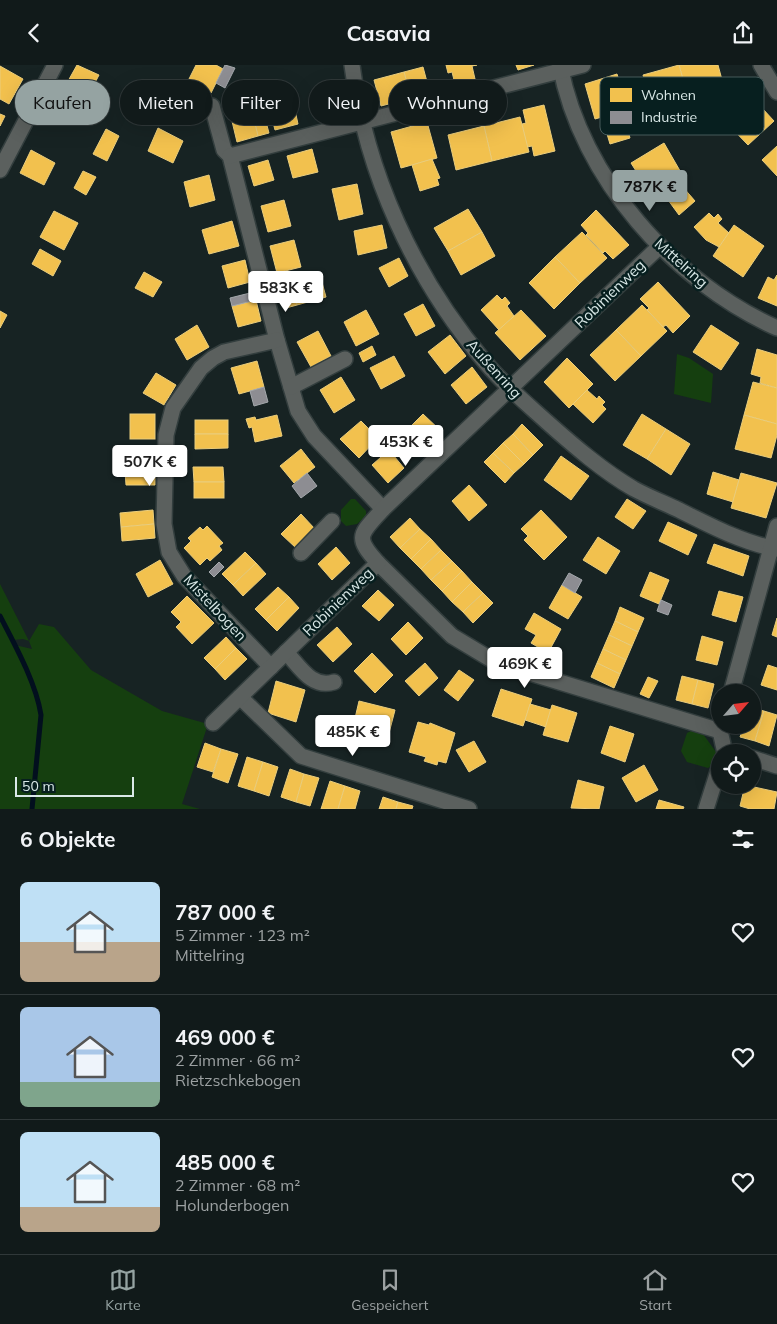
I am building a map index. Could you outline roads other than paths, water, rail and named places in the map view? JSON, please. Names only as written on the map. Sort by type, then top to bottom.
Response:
[{"type":"street","points":[[0,170],[55,65]]},
{"type":"street","name":"Außenring","points":[[352,65],[355,80]]},
{"type":"street","points":[[379,117],[560,68],[583,65]]},
{"type":"street","points":[[761,65],[777,93]]},
{"type":"street","name":"Mittelring","points":[[560,68],[576,117],[598,164],[619,196],[660,246],[709,289],[734,306],[777,328]]},
{"type":"street","points":[[212,106],[224,150],[230,156],[277,340],[298,411],[314,436],[383,509]]},
{"type":"street","points":[[230,156],[350,125]]},
{"type":"street","name":"Außenring","points":[[363,125],[375,169],[414,257],[448,315],[485,362],[510,389],[564,438],[634,489],[710,525],[774,549]]},
{"type":"street","name":"Robinienweg","points":[[213,723],[378,563],[364,548],[361,539],[364,531],[383,509],[660,246]]},
{"type":"street","name":"Mistelbogen","points":[[271,667],[184,577],[169,552],[164,524],[166,435],[173,408],[183,391],[207,363],[224,352],[277,340]]},
{"type":"street","points":[[291,387],[345,359]]},
{"type":"street","points":[[301,553],[332,521]]},
{"type":"street","points":[[734,684],[774,549],[777,526]]},
{"type":"street","points":[[378,563],[452,636],[497,663],[711,725]]},
{"type":"street","points":[[286,652],[316,683],[325,685],[334,682]]},
{"type":"street","points":[[240,697],[301,756],[470,809]]},
{"type":"street","points":[[761,761],[777,766]]},
{"type":"street","points":[[706,809],[711,793]]},
{"type":"waterway","points":[[0,616],[30,677],[41,715],[32,809]]}]
